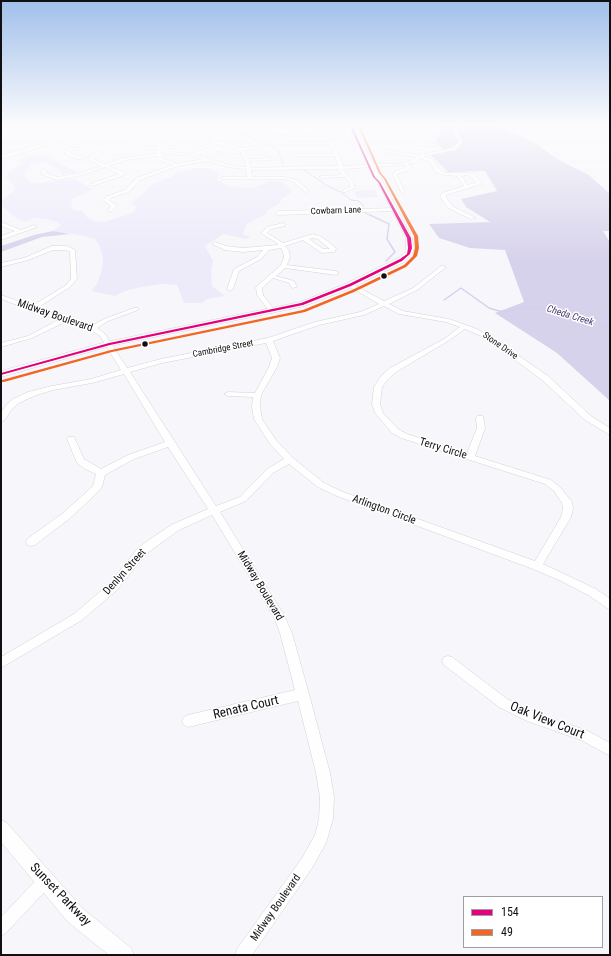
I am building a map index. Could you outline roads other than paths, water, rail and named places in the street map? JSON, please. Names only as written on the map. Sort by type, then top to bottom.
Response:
[{"type":"main road","points":[[1,374],[110,344],[302,304],[350,286],[391,266],[408,254],[410,248],[409,238],[379,182],[374,178],[372,171]]},
{"type":"main road","name":"Sunset Parkway","points":[[1,829],[75,915],[124,955]]},
{"type":"street","points":[[44,171],[43,174],[57,179],[91,171]]},
{"type":"street","points":[[92,185],[123,174],[115,171]]},
{"type":"street","points":[[112,210],[114,206],[106,200],[109,197],[127,192],[132,184],[138,179],[163,171]]},
{"type":"street","points":[[249,171],[250,178]]},
{"type":"street","points":[[340,171],[344,176],[351,181],[353,188],[345,191]]},
{"type":"street","points":[[403,171],[395,175],[403,192]]},
{"type":"street","points":[[438,171],[444,174],[472,175],[479,183],[444,194],[443,197],[450,208],[473,218]]},
{"type":"street","points":[[458,175],[467,187]]},
{"type":"street","points":[[320,177],[344,176]]},
{"type":"street","points":[[224,178],[285,178],[295,181],[306,191]]},
{"type":"street","name":"Cowbarn Lane","points":[[278,213],[394,209]]},
{"type":"street","points":[[1,224],[19,231]]},
{"type":"street","points":[[272,311],[260,295],[259,287],[263,282],[284,266],[287,257],[286,251],[281,244],[264,233],[269,228],[283,225]]},
{"type":"street","points":[[1,238],[34,227]]},
{"type":"street","points":[[215,244],[235,250],[267,248],[304,238]]},
{"type":"street","points":[[1,265],[26,259],[52,248],[67,248],[74,251],[74,279],[68,286],[33,308]]},
{"type":"street","points":[[230,289],[236,270],[259,258],[267,248]]},
{"type":"street","points":[[284,266],[336,273]]},
{"type":"street","name":"Cambridge Street","points":[[1,419],[9,407],[16,401],[26,396],[52,388],[92,381],[161,361],[269,340],[317,323],[362,314],[415,289],[443,267]]},
{"type":"street","points":[[272,276],[292,282],[294,287]]},
{"type":"street","name":"Stone Drive","points":[[350,286],[401,312],[447,320],[465,326],[488,337],[545,378],[588,418],[610,432]]},
{"type":"street","name":"Midway Boulevard","points":[[1,297],[64,320],[92,328],[103,334],[279,615],[286,633],[323,773],[327,797],[326,819],[321,838],[307,863],[243,955]]},
{"type":"street","points":[[92,328],[106,320],[136,309]]},
{"type":"street","points":[[1,345],[30,337],[64,320]]},
{"type":"street","name":"Terry Circle","points":[[465,326],[446,340],[393,370],[384,378],[378,387],[376,404],[379,413],[385,421],[404,436],[548,482],[557,488],[567,502],[568,509],[566,517],[537,566]]},
{"type":"street","points":[[228,394],[257,395],[273,367],[276,358],[269,340]]},
{"type":"street","name":"Arlington Circle","points":[[257,395],[256,407],[258,419],[273,442],[290,460],[321,485],[340,494],[537,566],[592,592],[610,605]]},
{"type":"street","points":[[470,457],[481,428],[480,418]]},
{"type":"street","points":[[71,439],[80,461],[88,468],[101,473]]},
{"type":"street","points":[[30,542],[66,516],[91,494],[97,487],[101,473],[131,457],[170,443]]},
{"type":"street","name":"Denlyn Street","points":[[1,663],[78,617],[113,586],[142,551],[156,540],[176,527],[243,499],[250,494],[270,471],[290,460]]},
{"type":"street","name":"Oak View Court","points":[[448,661],[503,703],[531,717],[584,735],[610,750]]},
{"type":"street","name":"Renata Court","points":[[188,721],[303,694]]},
{"type":"street","points":[[1,928],[45,881]]},
{"type":"waterway","name":"Cheda Creek","points":[[305,171],[329,187],[341,192],[351,200],[359,201],[364,207]]},
{"type":"waterway","name":"Cheda Creek","points":[[365,211],[365,213],[372,216]]},
{"type":"waterway","name":"Cheda Creek","points":[[370,215],[389,224],[387,239],[395,252],[386,261]]},
{"type":"waterway","name":"Cheda Creek","points":[[444,300],[461,288],[489,308],[499,311],[507,312],[518,308],[540,307],[610,328]]}]
